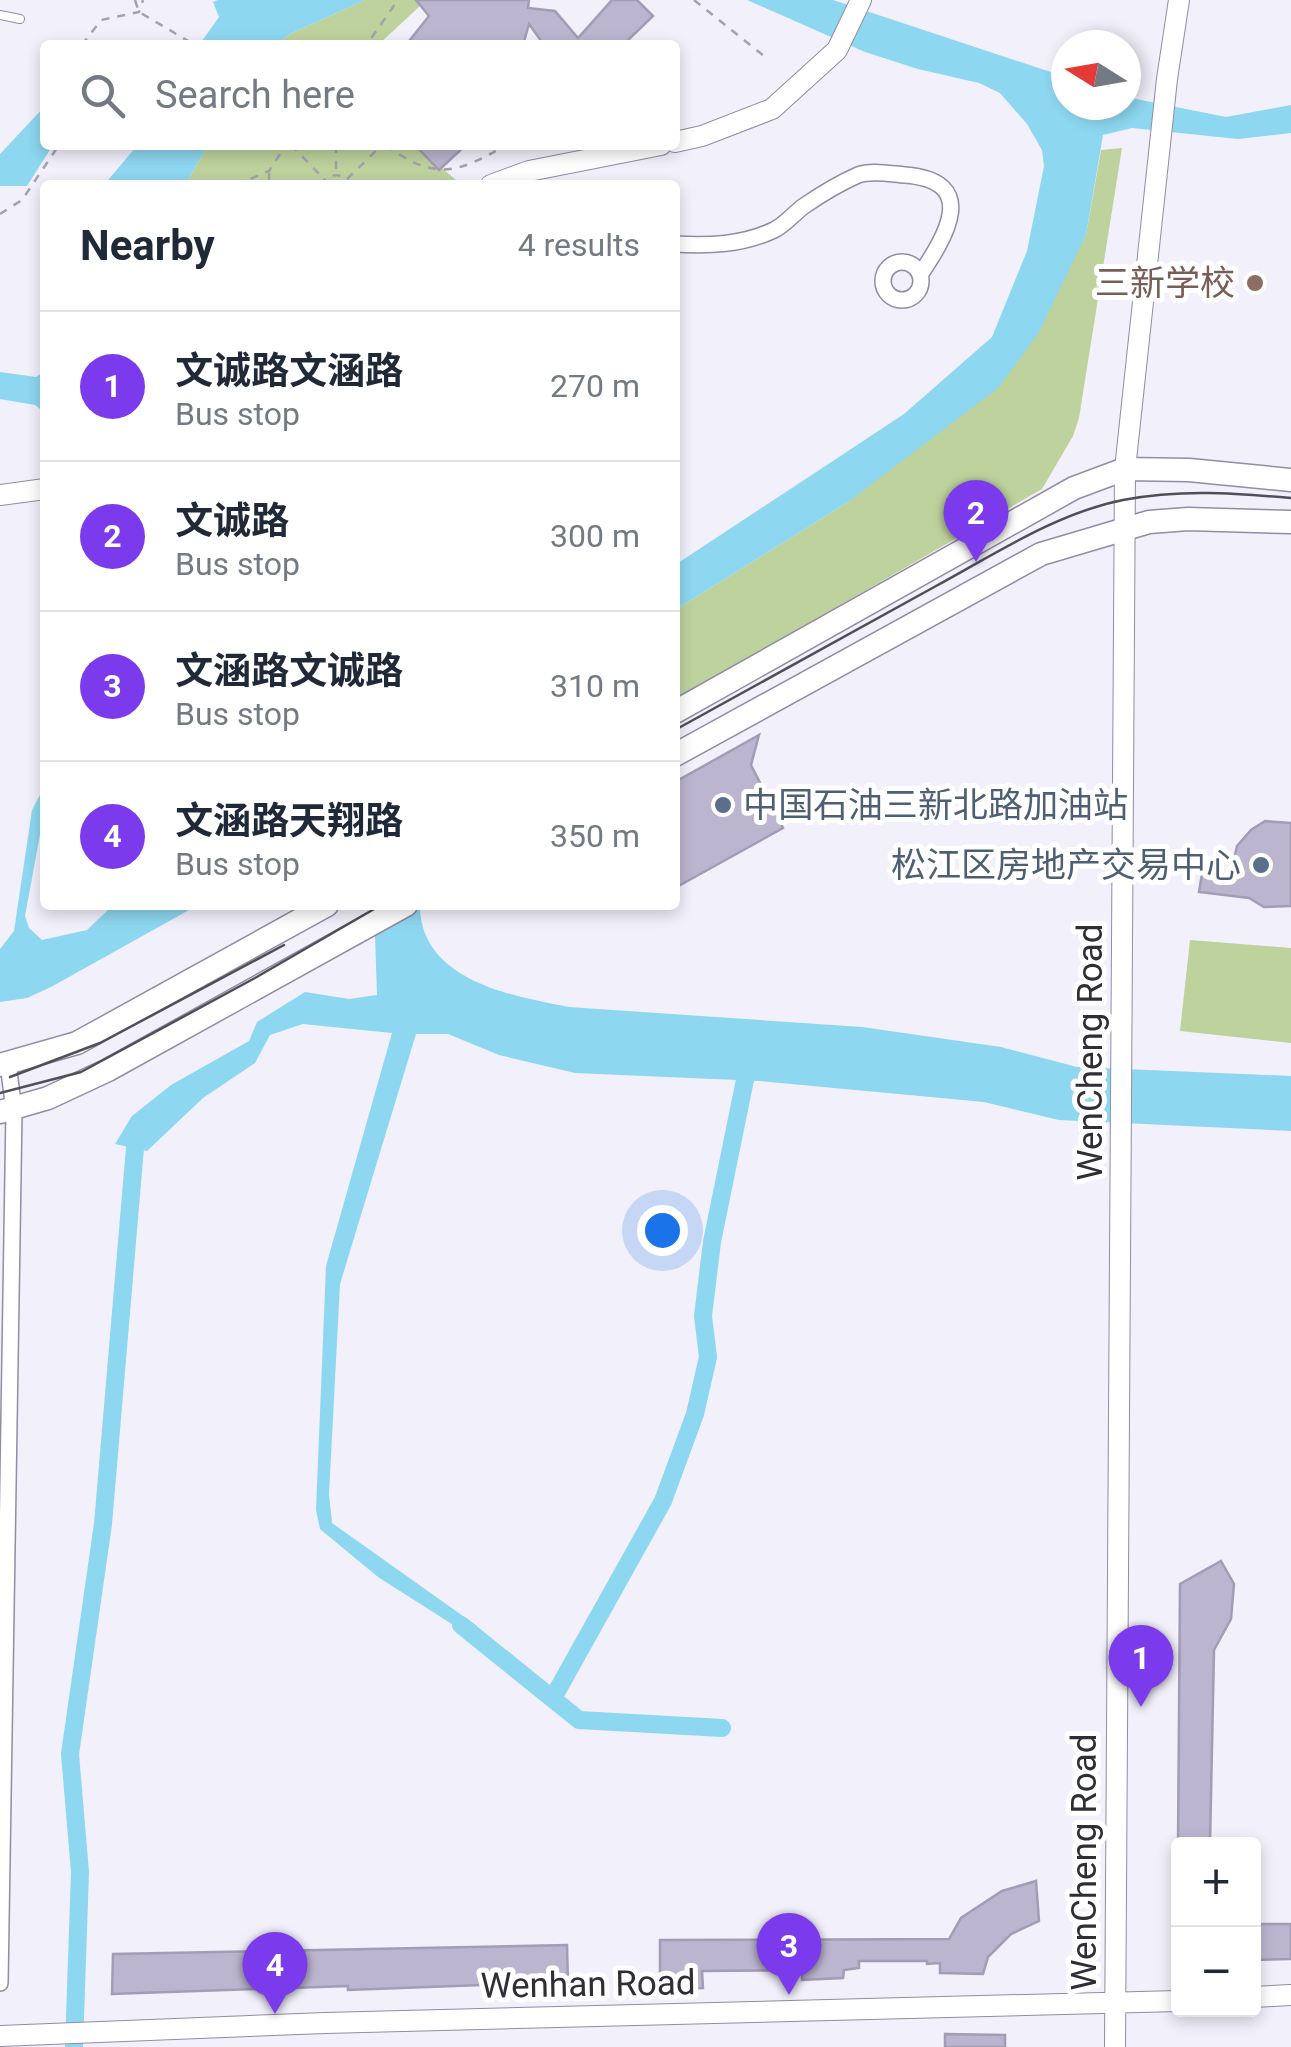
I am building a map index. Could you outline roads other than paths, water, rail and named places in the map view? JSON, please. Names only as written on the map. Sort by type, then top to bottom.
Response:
[{"type":"main road","points":[[680,709],[1074,488],[1125,469],[1189,470],[1291,480]]},
{"type":"main road","points":[[680,752],[1041,554],[1126,526],[1188,518],[1291,522]]},
{"type":"main road","points":[[4,1065],[77,1043],[317,910]]},
{"type":"main road","points":[[7,1111],[48,1098],[108,1070],[397,910]]},
{"type":"street","name":"WenCheng Road","points":[[1116,2047],[1125,469],[1179,0]]},
{"type":"street","points":[[680,141],[772,109],[837,50],[861,2]]},
{"type":"street","points":[[504,180],[529,171],[636,150]]},
{"type":"street","points":[[680,244],[729,245],[776,230],[803,206],[862,173],[920,176],[943,186],[949,195],[952,218],[944,239],[920,275]]},
{"type":"street","points":[[0,494],[40,489]]},
{"type":"street","points":[[0,1984],[7,1111],[4,1065]]},
{"type":"street","points":[[1261,1997],[1291,1995]]},
{"type":"street","name":"Wenhan Road","points":[[0,2036],[325,2023],[1171,2001]]},
{"type":"lane","points":[[0,15],[20,19]]},
{"type":"water","points":[[365,0],[282,40],[203,40],[219,17],[213,2]]},
{"type":"water","points":[[747,0],[833,0],[1051,72],[1051,120],[1141,120],[1141,100],[1226,117],[1291,105],[1291,133],[1238,139],[1132,128],[1103,135],[1086,235],[1038,334],[998,388],[848,502],[680,607],[680,562],[904,414],[992,337],[1027,251],[1044,166],[1042,150],[1027,124],[1000,93],[979,83],[865,52]]},
{"type":"water","points":[[40,111],[40,150],[50,150],[27,186],[0,186],[0,154]]},
{"type":"water","points":[[133,150],[205,150],[188,180],[108,180]]},
{"type":"water","points":[[0,372],[40,374],[40,409],[0,399]]},
{"type":"water","points":[[40,795],[40,834],[25,916],[29,928],[42,940],[87,930],[108,910],[189,910],[51,987],[27,998],[0,1002],[0,949],[14,931],[32,810]]},
{"type":"water","points":[[374,910],[421,910],[424,930],[435,951],[452,967],[496,990],[521,997],[569,1007],[862,1027],[1001,1047],[1077,1067],[1291,1076],[1291,1131],[1059,1120],[984,1102],[759,1081],[575,1073],[499,1055],[448,1034],[416,1034],[340,1284],[329,1494],[332,1523],[477,1626],[480,1642],[378,1577],[320,1529],[316,1510],[326,1266],[392,1033],[303,1024],[270,1035],[255,1063],[203,1098],[147,1151],[115,1144],[132,1116],[171,1085],[249,1041],[257,1022],[305,992],[349,999],[377,995]]},
{"type":"waterway","points":[[553,1698],[663,1501],[695,1414],[708,1357],[703,1316],[712,1242],[749,1060]]},
{"type":"waterway","points":[[74,2047],[80,1872],[70,1754],[103,1524],[136,1136],[144,1130]]},
{"type":"waterway","points":[[461,1625],[579,1720],[722,1728]]},
{"type":"tram line","points":[[680,727],[1004,548],[1074,514],[1123,500],[1165,494],[1291,498]]},
{"type":"tram line","points":[[0,1093],[81,1072],[372,910]]},
{"type":"tram line","points":[[10,1077],[100,1043],[284,945]]},
{"type":"place","name":"三新学校","points":[[1255,283]]},
{"type":"place","name":"文诚路","points":[[976,562]]},
{"type":"place","name":"中国石油三新北路加油站","points":[[723,805]]},
{"type":"place","name":"松江区房地产交易中心","points":[[1261,865]]},
{"type":"place","name":"文诚路文涵路","points":[[1141,1707]]},
{"type":"place","name":"文涵路文诚路","points":[[789,1995]]},
{"type":"place","name":"文涵路天翔路","points":[[275,2014]]}]
